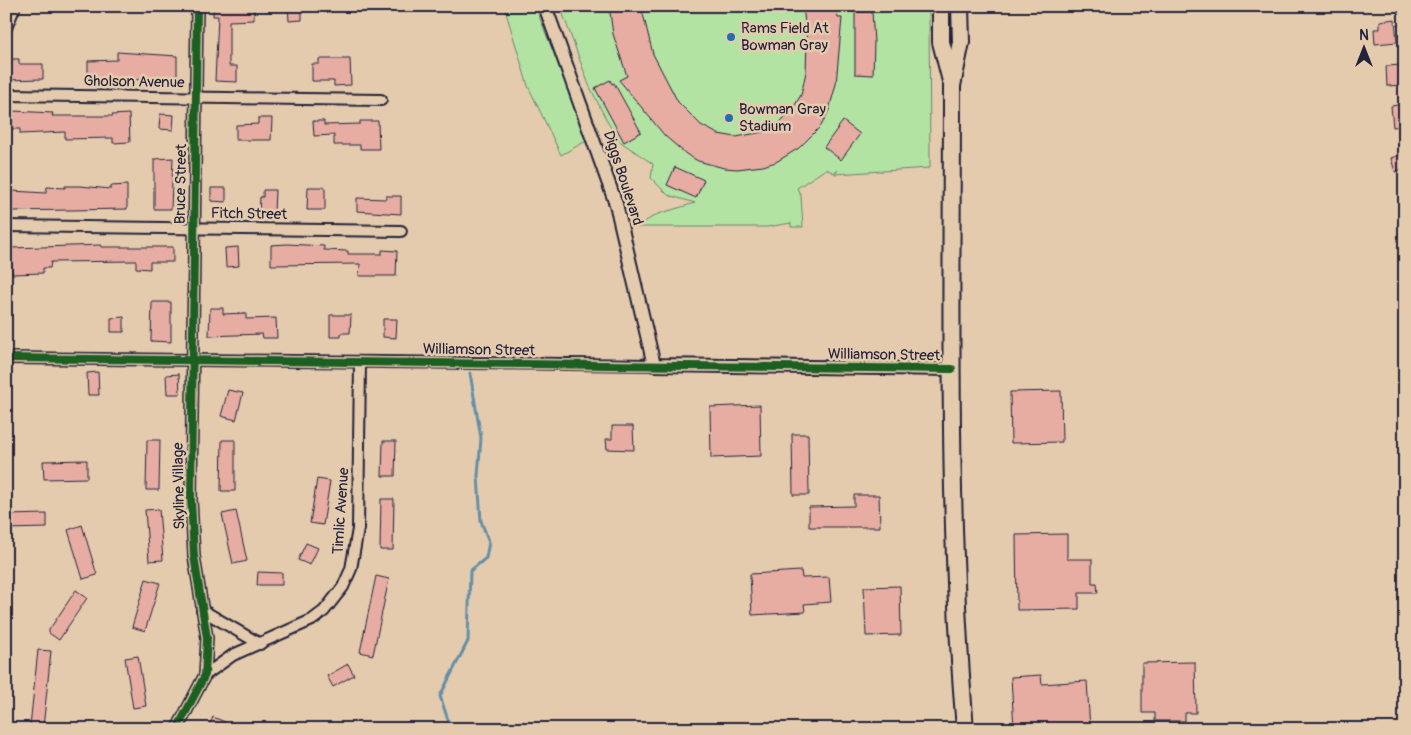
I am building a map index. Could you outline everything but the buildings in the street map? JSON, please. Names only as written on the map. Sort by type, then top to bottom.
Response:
[{"type":"main road","points":[[941,6],[941,42],[952,86]]},
{"type":"main road","points":[[960,6],[961,42],[952,86],[952,369],[954,554],[965,729]]},
{"type":"street","points":[[6,28],[15,6]]},
{"type":"street","name":"Bruce Street","points":[[193,361],[197,6]]},
{"type":"street","name":"Diggs Boulevard","points":[[545,6],[616,204],[654,365]]},
{"type":"street","name":"Gholson Avenue","points":[[6,95],[381,100]]},
{"type":"street","name":"Fitch Street","points":[[6,226],[401,231]]},
{"type":"street","name":"Williamson Street","points":[[6,358],[952,369]]},
{"type":"street","name":"Skyline Village","points":[[193,361],[191,499],[194,556],[202,610]]},
{"type":"street","name":"Timlic Avenue","points":[[205,675],[234,655],[290,632],[324,611],[343,587],[351,569],[358,529],[360,489],[360,362]]},
{"type":"street","points":[[202,610],[260,644]]},
{"type":"street","name":"Timlic Avenue","points":[[177,729],[205,675],[207,638],[202,610]]},
{"type":"green space","points":[[504,6],[535,6],[588,140],[561,155],[528,86]]},
{"type":"green space","name":"Bowman Gray Stadium","points":[[560,6],[929,6],[930,168],[835,174],[838,170],[834,173],[826,169],[797,188],[801,196],[803,227],[791,227],[791,223],[767,227],[635,227],[658,214],[695,203],[668,195],[651,178],[653,164],[618,140],[589,85]]},
{"type":"waterway","points":[[451,729],[440,696],[468,641],[470,571],[486,558],[489,542],[481,521],[478,476],[481,438],[470,373]]},
{"type":"cycle path","points":[[177,729],[205,675],[207,638],[194,556],[191,499],[197,6]]},
{"type":"cycle path","points":[[6,358],[952,369]]},
{"type":"place","name":"Rams Field At Bowman Gray","points":[[731,37]]},
{"type":"place","name":"Bowman Gray Stadium","points":[[729,118]]}]
